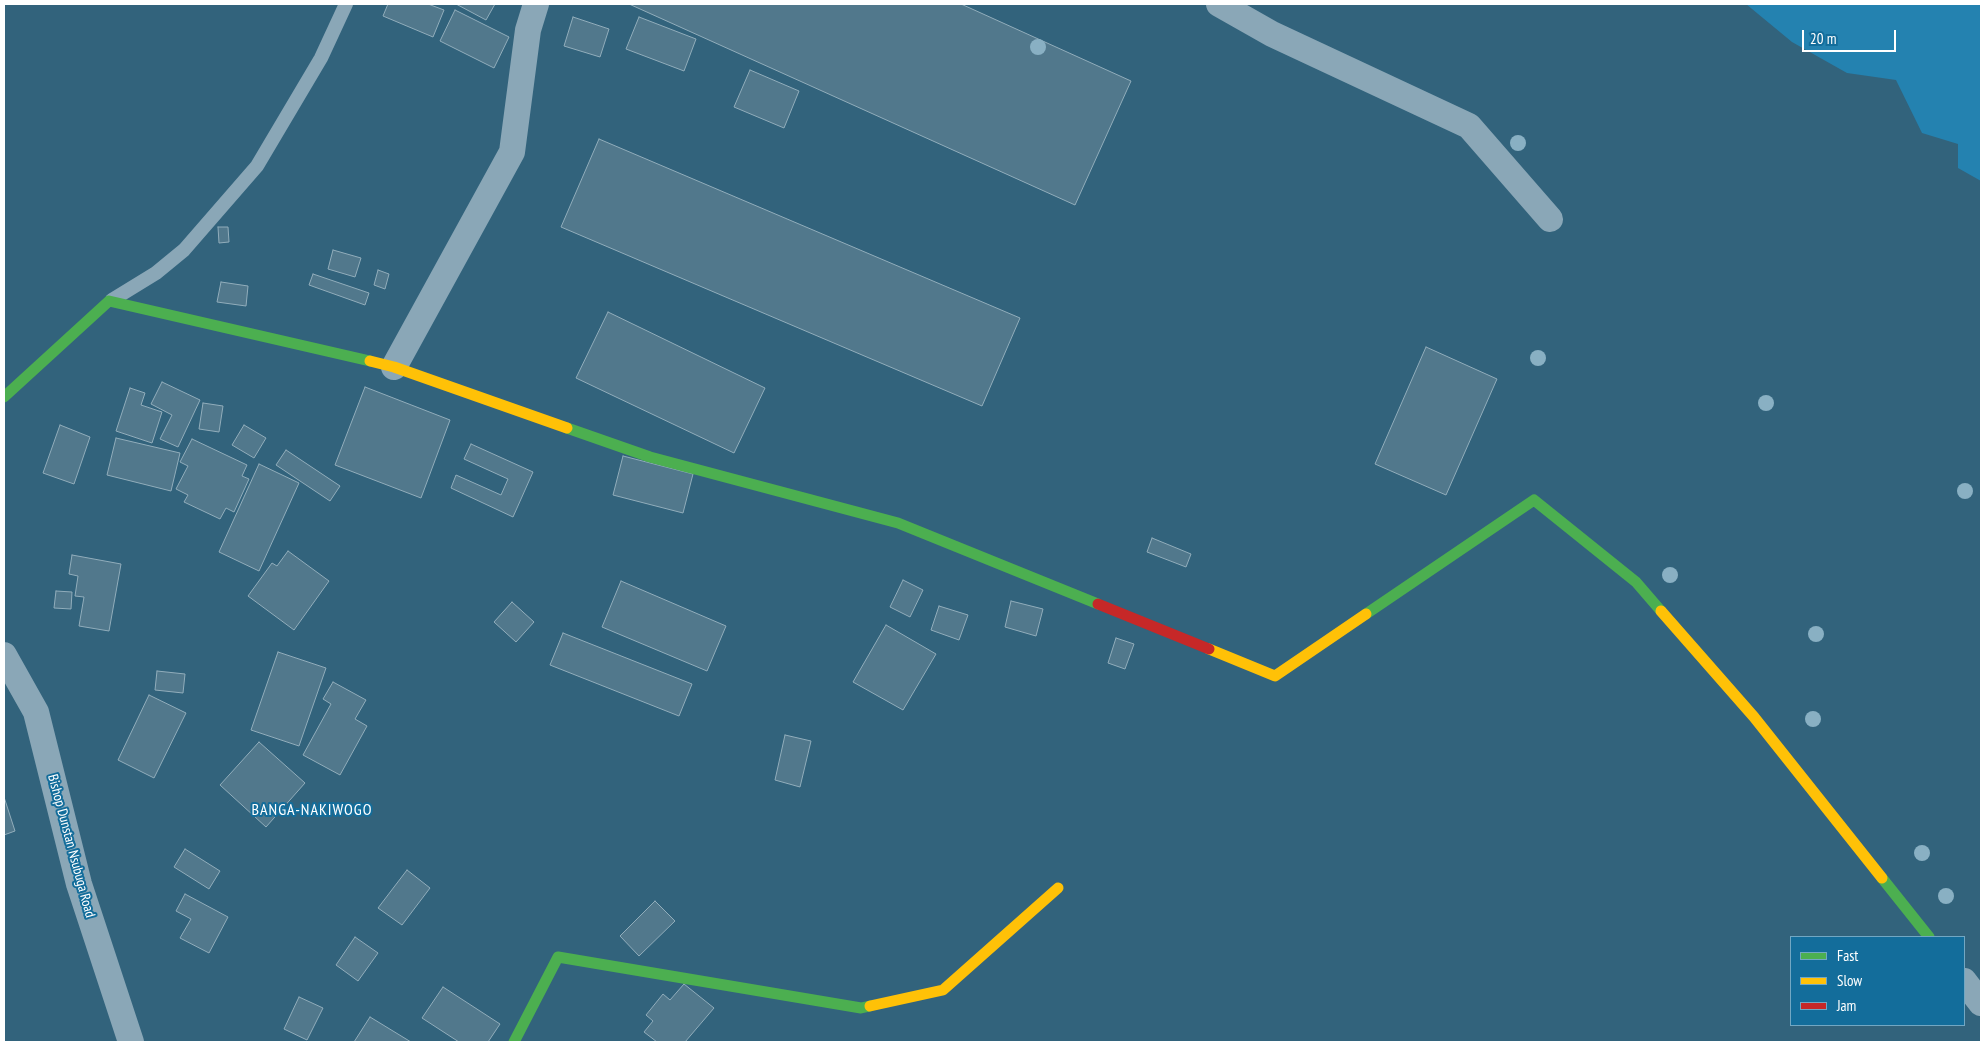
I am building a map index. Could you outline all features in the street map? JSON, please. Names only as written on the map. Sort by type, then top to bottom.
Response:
[{"type":"street","points":[[394,367],[512,152],[528,30],[536,4]]},
{"type":"street","points":[[1219,4],[1272,34],[1469,126],[1550,219]]},
{"type":"street","points":[[4,397],[109,301],[394,367],[650,457],[898,523],[1275,676],[1534,500],[1636,582],[1754,717],[1928,936]]},
{"type":"street","name":"Bishop Dunstan Nsubuga Road","points":[[4,655],[36,712],[79,884],[131,1042]]},
{"type":"street","points":[[4,696],[36,712]]},
{"type":"street","points":[[514,1042],[558,957],[861,1008],[943,990],[1058,888]]},
{"type":"street","points":[[1965,981],[1981,1002]]},
{"type":"lane","points":[[109,301],[156,273],[184,250],[257,166],[321,58],[346,4]]},
{"type":"shaded area","points":[[1746,4],[1981,4],[1981,181],[1958,168],[1958,144],[1922,133],[1896,80],[1847,73],[1792,42]]},
{"type":"building","points":[[388,4],[428,4],[444,10],[433,37],[383,16]]},
{"type":"building","points":[[456,4],[495,4],[486,20]]},
{"type":"building","points":[[629,4],[961,4],[1131,81],[1075,205]]},
{"type":"building","points":[[455,10],[509,37],[494,68],[440,41]]},
{"type":"building","points":[[573,17],[609,29],[600,57],[564,46]]},
{"type":"building","points":[[639,17],[696,39],[684,71],[626,49]]},
{"type":"building","points":[[750,70],[799,91],[784,128],[734,107]]},
{"type":"building","points":[[599,139],[1020,318],[982,406],[561,227]]},
{"type":"building","points":[[218,227],[228,227],[229,242],[219,243]]},
{"type":"building","points":[[333,250],[361,258],[355,277],[328,269]]},
{"type":"building","points":[[378,270],[389,274],[385,289],[374,285]]},
{"type":"building","points":[[313,274],[369,293],[365,305],[309,285]]},
{"type":"building","points":[[221,282],[248,286],[246,306],[217,302]]},
{"type":"building","points":[[608,312],[765,388],[734,453],[576,378]]},
{"type":"building","points":[[1426,347],[1497,379],[1446,495],[1375,464]]},
{"type":"building","points":[[162,382],[200,400],[178,447],[160,439],[172,415],[151,404]]},
{"type":"building","points":[[365,387],[450,420],[421,498],[335,465]]},
{"type":"building","points":[[130,388],[145,393],[141,405],[162,412],[152,443],[116,431]]},
{"type":"building","points":[[203,403],[223,406],[219,432],[199,429]]},
{"type":"building","points":[[60,425],[90,437],[74,484],[43,473]]},
{"type":"building","points":[[244,425],[266,438],[254,458],[232,445]]},
{"type":"building","points":[[116,438],[180,453],[171,491],[107,475]]},
{"type":"building","points":[[192,439],[247,465],[242,476],[249,479],[234,512],[226,508],[220,519],[184,502],[188,495],[176,489],[188,466],[180,462]]},
{"type":"building","points":[[471,444],[533,472],[513,517],[451,488],[456,475],[501,495],[508,479],[464,459]]},
{"type":"building","points":[[286,450],[340,486],[330,501],[276,465]]},
{"type":"building","points":[[623,456],[693,474],[683,513],[613,495]]},
{"type":"building","points":[[259,464],[299,483],[259,571],[219,552]]},
{"type":"building","points":[[1152,538],[1191,554],[1186,567],[1147,552]]},
{"type":"building","points":[[288,551],[329,581],[294,630],[248,596],[272,563],[277,566]]},
{"type":"building","points":[[72,555],[121,564],[109,631],[79,626],[84,597],[75,596],[78,576],[69,574]]},
{"type":"building","points":[[903,580],[923,590],[910,617],[890,607]]},
{"type":"building","points":[[621,581],[726,626],[707,671],[602,627]]},
{"type":"building","points":[[56,591],[72,592],[71,609],[54,608]]},
{"type":"building","points":[[1011,601],[1043,609],[1036,636],[1005,627]]},
{"type":"building","points":[[512,602],[534,622],[516,642],[494,622]]},
{"type":"building","points":[[939,606],[968,615],[959,640],[931,630]]},
{"type":"building","points":[[886,625],[936,654],[903,710],[853,682]]},
{"type":"building","points":[[563,633],[692,684],[679,716],[550,665]]},
{"type":"building","points":[[1116,638],[1134,644],[1125,669],[1108,663]]},
{"type":"building","points":[[278,652],[326,668],[299,746],[251,730]]},
{"type":"building","points":[[157,671],[185,674],[183,693],[155,690]]},
{"type":"building","points":[[333,682],[366,700],[355,719],[367,726],[340,775],[303,755],[331,704],[323,699]]},
{"type":"building","points":[[149,695],[186,713],[154,778],[118,760]]},
{"type":"building","points":[[785,735],[811,741],[800,787],[775,780]]},
{"type":"building","points":[[259,742],[305,783],[266,827],[220,785]]},
{"type":"building","points":[[4,797],[15,831],[4,835]]},
{"type":"building","points":[[185,849],[220,871],[209,889],[174,867]]},
{"type":"building","points":[[407,870],[430,888],[402,925],[378,908]]},
{"type":"building","points":[[185,894],[228,917],[209,953],[180,938],[191,919],[176,911]]},
{"type":"building","points":[[655,901],[675,921],[639,956],[620,936]]},
{"type":"building","points":[[355,937],[378,953],[358,981],[336,965]]},
{"type":"building","points":[[684,984],[714,1008],[685,1042],[657,1042],[644,1032],[653,1021],[646,1015],[663,994],[670,1000]]},
{"type":"building","points":[[443,987],[500,1024],[488,1042],[459,1042],[422,1018]]},
{"type":"building","points":[[299,997],[323,1008],[307,1040],[284,1029]]},
{"type":"building","points":[[370,1017],[411,1042],[354,1042]]},
{"type":"traffic: fast","points":[[4,397],[109,301],[370,361]]},
{"type":"traffic: fast","points":[[567,428],[650,457],[898,523],[1098,604]]},
{"type":"traffic: fast","points":[[1366,614],[1534,500],[1636,582],[1661,611]]},
{"type":"traffic: fast","points":[[1882,878],[1928,936]]},
{"type":"traffic: fast","points":[[514,1042],[558,957],[861,1008],[870,1006]]},
{"type":"traffic: slow","points":[[370,361],[394,367],[567,428]]},
{"type":"traffic: slow","points":[[1661,611],[1754,717],[1882,878]]},
{"type":"traffic: slow","points":[[1209,649],[1275,676],[1366,614]]},
{"type":"traffic: slow","points":[[870,1006],[943,990],[1058,888]]},
{"type":"traffic: jam","points":[[1098,604],[1209,649]]},
{"type":"district","name":"BANGA-NAKIWOGO","points":[[312,810]]}]
